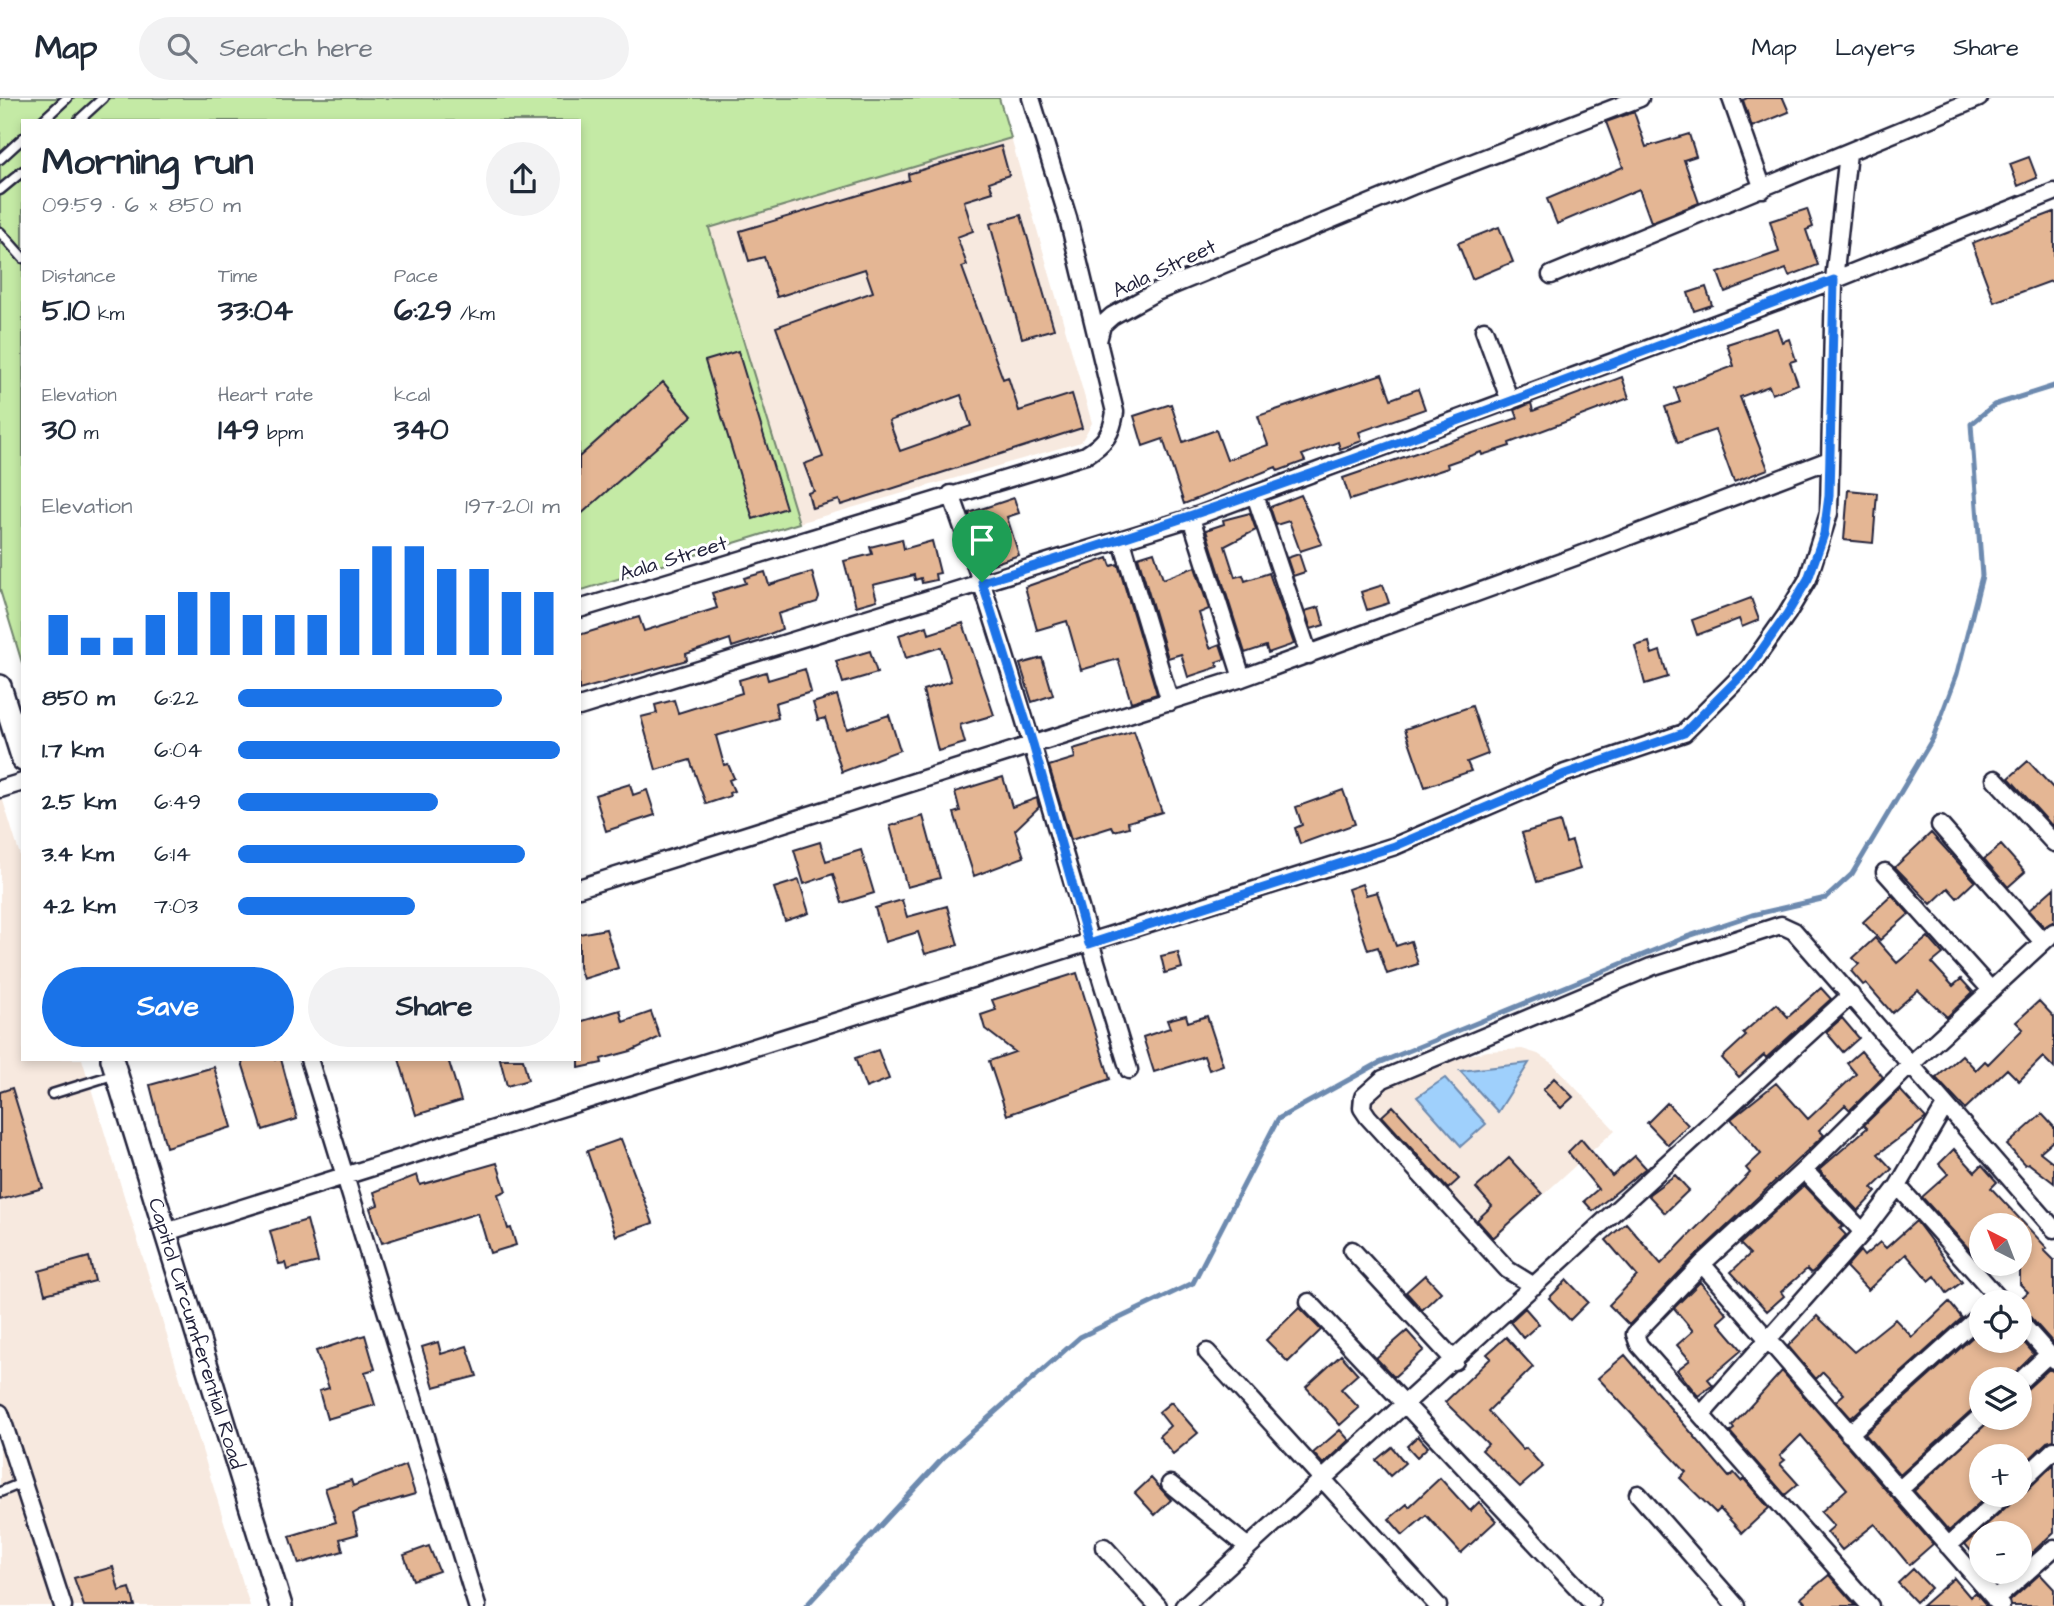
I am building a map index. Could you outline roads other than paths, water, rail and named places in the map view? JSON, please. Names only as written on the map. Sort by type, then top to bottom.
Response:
[{"type":"main road","points":[[0,686],[21,754]]},
{"type":"main road","name":"Capitol Circumferential Road","points":[[114,1066],[281,1606]]},
{"type":"street","points":[[1031,98],[1068,218],[1097,343]]},
{"type":"street","name":"Aala Street","points":[[581,608],[1086,455],[1102,445],[1112,430],[1115,412],[1097,343],[1102,325],[1112,316],[1154,293],[1412,186],[1640,98]]},
{"type":"street","points":[[1731,98],[1763,189]]},
{"type":"street","points":[[1550,275],[1979,98]]},
{"type":"street","points":[[166,1232],[1395,846],[1565,774],[1684,733],[1749,668],[1808,579],[1829,513],[1834,280],[1848,153]]},
{"type":"street","points":[[581,706],[1191,518],[1834,280],[2054,192]]},
{"type":"street","points":[[1484,330],[1510,401]]},
{"type":"street","points":[[581,887],[1242,678],[1829,460]]},
{"type":"street","points":[[951,494],[1033,744],[1089,944],[1129,1070]]},
{"type":"street","points":[[1255,495],[1309,655]]},
{"type":"street","points":[[1191,518],[1242,678]]},
{"type":"street","points":[[1122,541],[1170,702]]},
{"type":"street","points":[[1996,779],[2054,843]]},
{"type":"street","points":[[0,789],[21,783]]},
{"type":"street","points":[[1870,1606],[1639,1345],[1635,1334],[1702,1264],[1804,1170],[1910,1065],[2049,937],[1940,825]]},
{"type":"street","points":[[1885,872],[1991,990]]},
{"type":"street","points":[[1534,1286],[1508,1270],[1368,1117],[1362,1108],[1363,1097],[1383,1079],[1651,967],[1781,926],[1794,931],[2054,1229]]},
{"type":"street","points":[[1184,1606],[1455,1361],[1851,995]]},
{"type":"street","points":[[310,1061],[477,1606]]},
{"type":"street","points":[[1701,1415],[1863,1232],[1898,1186],[1945,1106]]},
{"type":"street","points":[[1804,1170],[1863,1232]]},
{"type":"street","points":[[1898,1186],[1989,1290]]},
{"type":"street","points":[[1352,1250],[1455,1361]]},
{"type":"street","points":[[1702,1264],[1998,1603],[2054,1548]]},
{"type":"street","points":[[1309,1303],[1591,1602]]},
{"type":"street","points":[[1849,1434],[1969,1326]]},
{"type":"street","points":[[2032,1335],[2052,1357],[2032,1372]]},
{"type":"street","points":[[1207,1352],[1438,1606]]},
{"type":"street","points":[[0,1413],[63,1606]]},
{"type":"street","points":[[1899,1490],[1969,1427]]},
{"type":"street","points":[[2032,1471],[2054,1450]]},
{"type":"street","points":[[1170,1484],[1248,1547]]},
{"type":"street","points":[[1638,1494],[1736,1606]]},
{"type":"street","points":[[1948,1546],[1991,1507]]},
{"type":"street","points":[[1104,1547],[1158,1606]]},
{"type":"lane","points":[[44,119],[67,98]]},
{"type":"lane","points":[[80,119],[103,98]]},
{"type":"lane","points":[[0,159],[21,140]]},
{"type":"lane","points":[[0,190],[21,173]]},
{"type":"lane","points":[[0,232],[21,253]]},
{"type":"lane","points":[[52,1094],[114,1066]]},
{"type":"lane","points":[[0,1492],[22,1483]]},
{"type":"water","points":[[1529,1063],[1498,1112],[1460,1071]]},
{"type":"water","points":[[1445,1078],[1486,1124],[1461,1146],[1417,1097]]},
{"type":"waterway","points":[[806,1606],[943,1458],[1080,1337],[1193,1283],[1278,1119],[1379,1063],[1689,936],[1752,915],[1826,898],[1852,874],[1933,738],[1957,674],[1982,576],[1971,424],[1994,405],[2054,386]]}]
